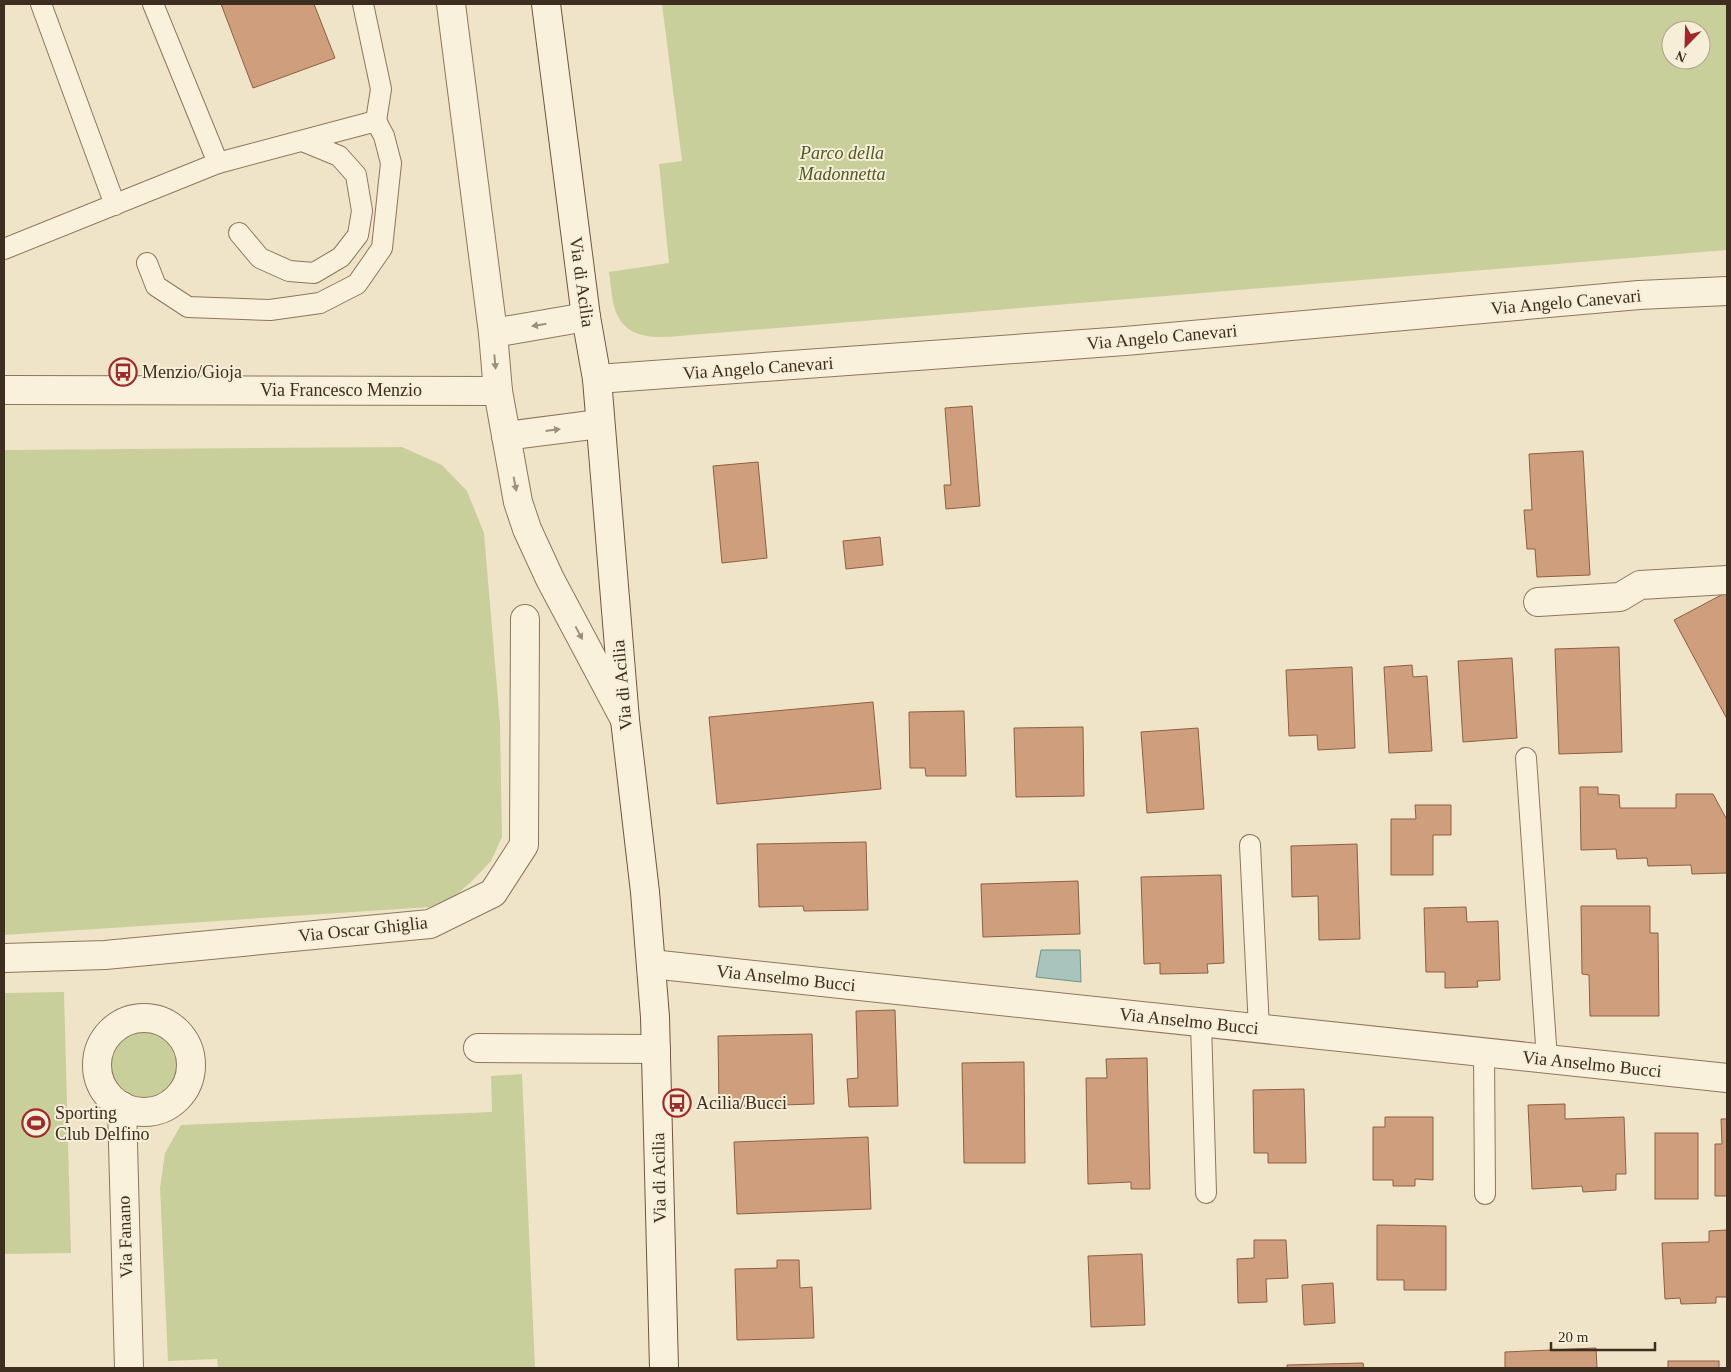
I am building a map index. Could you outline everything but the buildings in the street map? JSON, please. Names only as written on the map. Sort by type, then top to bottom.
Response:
[{"type":"street","points":[[452,4],[493,333],[498,391],[518,502],[527,529],[550,579],[625,720]]},
{"type":"street","name":"Via di Acilia","points":[[546,4],[586,317],[597,379],[599,424],[625,720],[645,892],[656,1049],[664,1368]]},
{"type":"street","name":"Via Angelo Canevari","points":[[597,379],[1124,341],[1639,295],[1727,291]]},
{"type":"street","points":[[493,333],[586,317]]},
{"type":"street","name":"Via Francesco Menzio","points":[[4,390],[498,391]]},
{"type":"street","points":[[506,436],[599,424]]},
{"type":"street","points":[[1538,602],[1620,597],[1640,586],[1727,580]]},
{"type":"street","name":"Via Oscar Ghiglia","points":[[4,958],[105,955],[430,924],[493,893],[524,845],[525,619]]},
{"type":"street","name":"Via Anselmo Bucci","points":[[651,964],[1727,1078]]},
{"type":"street","points":[[478,1048],[656,1049]]},
{"type":"street","name":"Via Fanano","points":[[122,1106],[129,1368]]},
{"type":"lane","points":[[42,4],[115,205]]},
{"type":"lane","points":[[153,4],[218,163]]},
{"type":"lane","points":[[147,263],[156,286],[188,308],[270,310],[320,302],[357,284],[382,248],[391,163],[384,136],[376,121],[382,89],[363,4]]},
{"type":"lane","points":[[4,249],[218,163],[305,142],[376,121]]},
{"type":"lane","points":[[239,233],[260,258],[289,271],[314,273],[341,257],[358,235],[362,211],[356,175],[339,156],[305,142]]},
{"type":"lane","points":[[1526,758],[1548,1059]]},
{"type":"lane","points":[[1250,845],[1259,1028]]},
{"type":"lane","points":[[1200,1022],[1206,1193]]},
{"type":"lane","points":[[1484,1052],[1485,1194]]},
{"type":"green space","name":"Parco della Madonnetta","points":[[662,4],[1727,4],[1727,250],[650,337],[638,334],[628,328],[620,319],[613,302],[609,272],[669,263],[659,164],[682,161]]},
{"type":"green space","points":[[402,447],[442,465],[467,491],[484,533],[500,723],[502,837],[491,861],[455,896],[430,907],[4,935],[4,450]]},
{"type":"green space","name":"Sporting Club Delfino","points":[[64,992],[71,1253],[4,1254],[4,993]]},
{"type":"green space","points":[[143,1028],[162,1034],[172,1044],[178,1063],[172,1082],[162,1092],[143,1098],[124,1092],[114,1082],[108,1063],[114,1044],[124,1034]]},
{"type":"green space","points":[[522,1074],[535,1368],[218,1368],[217,1359],[168,1361],[160,1188],[165,1153],[181,1125],[492,1112],[491,1076]]},
{"type":"water","points":[[1041,950],[1080,950],[1081,982],[1036,977]]},
{"type":"place","name":"Menzio/Gioja","points":[[123,372]]},
{"type":"place","name":"Acilia/Bucci","points":[[677,1103]]},
{"type":"place","name":"Sporting Club Delfino","points":[[36,1123]]}]
